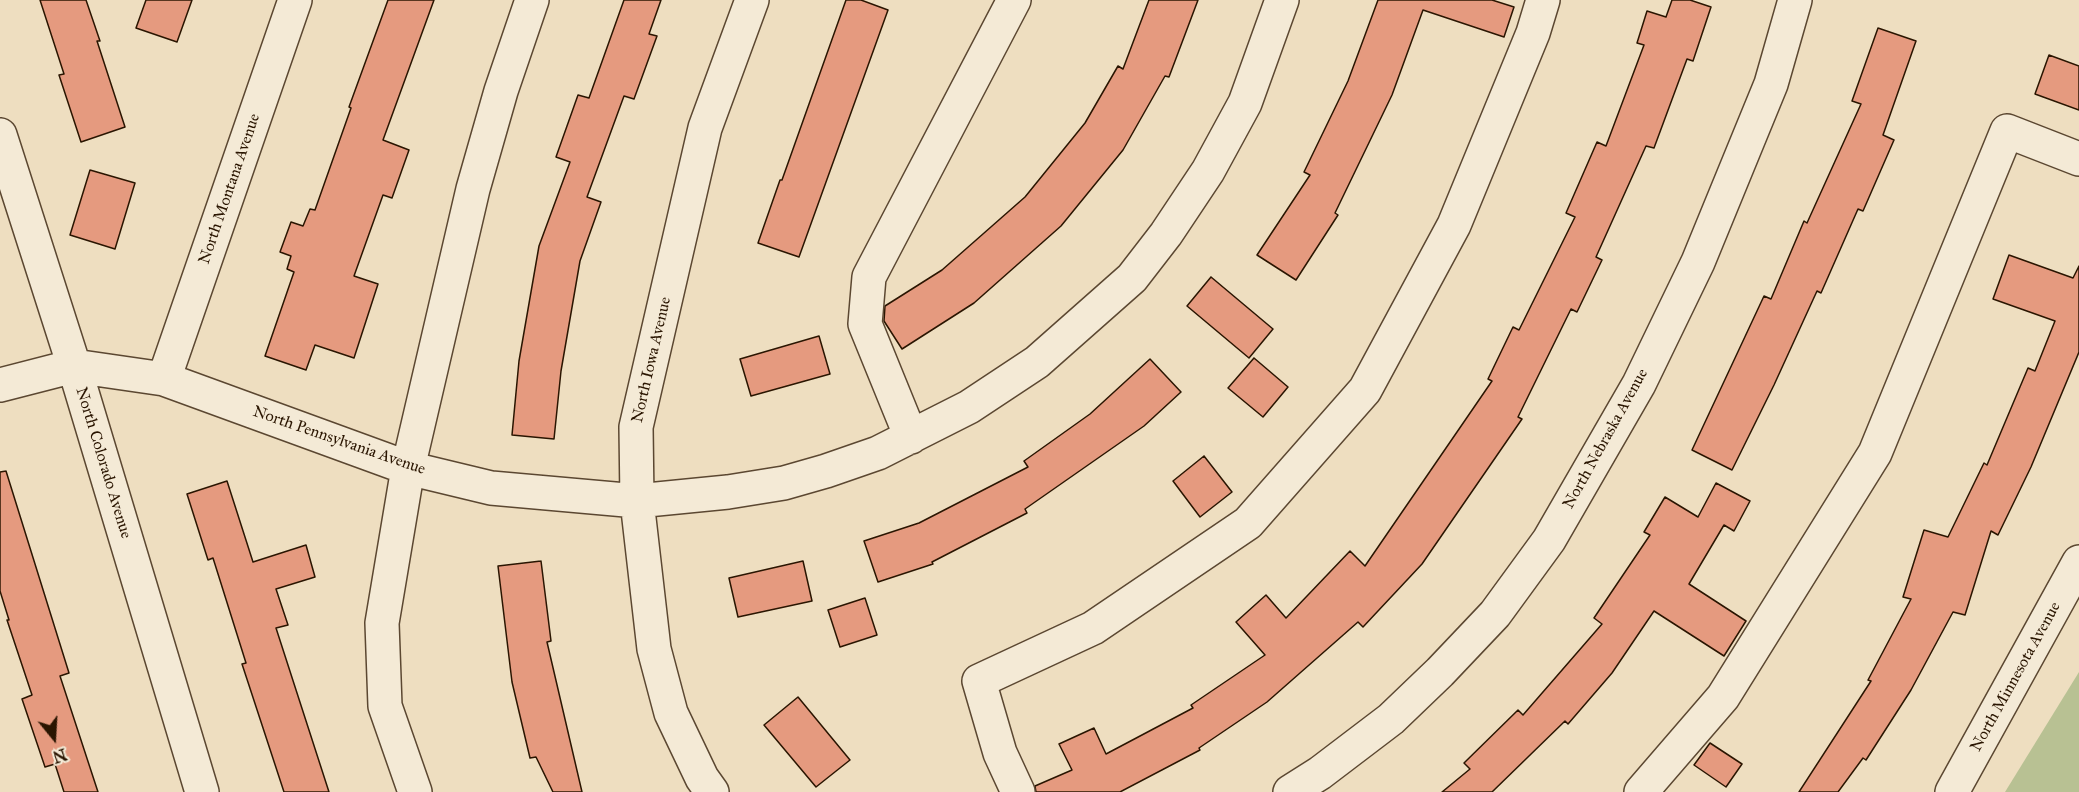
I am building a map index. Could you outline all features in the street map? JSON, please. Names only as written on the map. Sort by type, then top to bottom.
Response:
[{"type":"street","name":"North Montana Avenue","points":[[165,379],[295,0]]},
{"type":"street","points":[[415,792],[385,706],[382,623],[408,468],[473,189],[501,91],[532,0]]},
{"type":"street","name":"North Iowa Avenue","points":[[712,792],[702,778],[670,713],[654,650],[637,501],[636,427],[705,128],[753,0]]},
{"type":"street","points":[[911,437],[865,324],[869,277],[1014,0]]},
{"type":"street","name":"North Pennsylvania Avenue","points":[[0,385],[74,366],[165,379],[408,468],[491,488],[637,501],[728,492],[784,483],[878,453],[969,407],[1037,362],[1132,278],[1166,234],[1208,171],[1245,103],[1282,0]]},
{"type":"street","points":[[1018,792],[1000,753],[979,681],[1093,628],[1248,523],[1365,390],[1454,225],[1533,33],[1543,0]]},
{"type":"street","name":"North Nebraska Avenue","points":[[1290,792],[1320,773],[1382,726],[1408,703],[1495,614],[1550,540],[1639,384],[1698,262],[1771,84],[1795,0]]},
{"type":"street","points":[[1641,792],[1723,697],[1875,453],[2007,131],[2079,159]]},
{"type":"street","name":"North Colorado Avenue","points":[[0,135],[74,366],[202,792]]},
{"type":"street","name":"North Minnesota Avenue","points":[[1952,792],[2079,562]]},
{"type":"green space","points":[[2079,672],[2079,792],[2005,792]]},
{"type":"building","points":[[40,0],[86,0],[125,127],[81,142],[59,75],[64,74]]},
{"type":"building","points":[[146,0],[192,0],[177,42],[136,28]]},
{"type":"building","points":[[388,0],[434,0],[383,140],[409,150],[392,198],[383,195],[354,276],[378,284],[354,358],[315,345],[306,370],[265,356],[294,272],[287,269],[291,256],[280,252],[291,222],[303,226],[310,209],[315,210]]},
{"type":"building","points":[[624,0],[661,0],[649,34],[657,36],[634,99],[624,96],[587,197],[601,202],[580,261],[561,371],[554,439],[512,435],[519,361],[539,246],[570,162],[556,157],[578,95],[589,98]]},
{"type":"building","points":[[846,0],[861,0],[888,10],[799,257],[758,243]]},
{"type":"building","points":[[1149,0],[1198,0],[1169,77],[1165,76],[1123,150],[1061,226],[974,303],[902,349],[884,321],[885,306],[942,270],[1025,197],[1085,123],[1118,66],[1123,69]]},
{"type":"building","points":[[1378,0],[1492,0],[1514,7],[1504,37],[1423,10],[1392,95],[1335,213],[1338,215],[1296,280],[1257,255],[1310,175],[1304,172],[1348,81]]},
{"type":"building","points":[[1672,0],[1690,0],[1711,7],[1693,61],[1687,59],[1654,148],[1646,146],[1596,257],[1602,260],[1577,312],[1571,309],[1518,417],[1522,419],[1422,564],[1363,627],[1358,622],[1267,702],[1199,748],[1200,750],[1120,792],[1036,792],[1035,786],[1072,770],[1059,744],[1094,728],[1106,754],[1193,708],[1191,705],[1265,655],[1236,622],[1266,595],[1286,618],[1350,551],[1365,566],[1492,381],[1488,379],[1513,327],[1519,330],[1575,217],[1566,213],[1597,142],[1606,146],[1644,45],[1637,43],[1647,11],[1666,17]]},
{"type":"building","points":[[1878,28],[1916,41],[1883,135],[1894,140],[1863,211],[1858,209],[1821,293],[1817,291],[1732,470],[1692,450],[1764,296],[1771,299],[1804,221],[1807,223],[1861,104],[1852,101]]},
{"type":"building","points":[[2049,55],[2079,66],[2079,110],[2035,94]]},
{"type":"building","points":[[90,170],[135,183],[115,249],[70,235]]},
{"type":"building","points":[[2009,255],[2073,278],[2079,266],[2079,352],[2031,467],[1998,535],[1991,531],[1965,615],[1953,612],[1911,690],[1866,760],[1863,758],[1838,792],[1799,792],[1871,681],[1868,680],[1911,599],[1903,597],[1924,530],[1948,537],[1984,463],[1987,465],[2028,368],[2035,371],[2055,321],[1993,299]]},
{"type":"building","points":[[1211,277],[1273,329],[1249,358],[1187,306]]},
{"type":"building","points":[[819,336],[830,374],[751,396],[740,359]]},
{"type":"building","points":[[1254,358],[1288,387],[1263,417],[1228,388]]},
{"type":"building","points":[[1150,359],[1181,392],[1144,426],[1025,509],[1027,513],[932,562],[933,564],[878,582],[864,541],[919,523],[1028,467],[1024,461],[1090,414]]},
{"type":"building","points":[[1204,456],[1232,492],[1200,517],[1173,481]]},
{"type":"building","points":[[6,471],[69,673],[60,676],[98,792],[64,792],[55,764],[45,767],[22,699],[32,695],[7,620],[9,620],[0,591],[0,472]]},
{"type":"building","points":[[227,481],[253,562],[306,545],[315,577],[276,589],[288,625],[276,628],[329,792],[284,792],[242,664],[246,663],[213,558],[208,560],[187,494]]},
{"type":"building","points":[[1716,483],[1750,501],[1734,531],[1724,525],[1689,584],[1746,621],[1724,656],[1654,611],[1612,673],[1568,724],[1565,721],[1492,792],[1442,792],[1470,769],[1464,763],[1518,710],[1523,715],[1602,624],[1594,618],[1650,535],[1644,532],[1665,497],[1698,517]]},
{"type":"building","points":[[541,561],[551,641],[547,642],[582,792],[553,792],[536,757],[530,758],[512,682],[498,566]]},
{"type":"building","points":[[803,561],[812,601],[738,617],[729,578]]},
{"type":"building","points":[[865,598],[877,635],[840,647],[828,610]]},
{"type":"building","points":[[798,697],[850,760],[816,787],[764,725]]},
{"type":"building","points":[[1710,743],[1742,764],[1726,787],[1694,765]]}]
